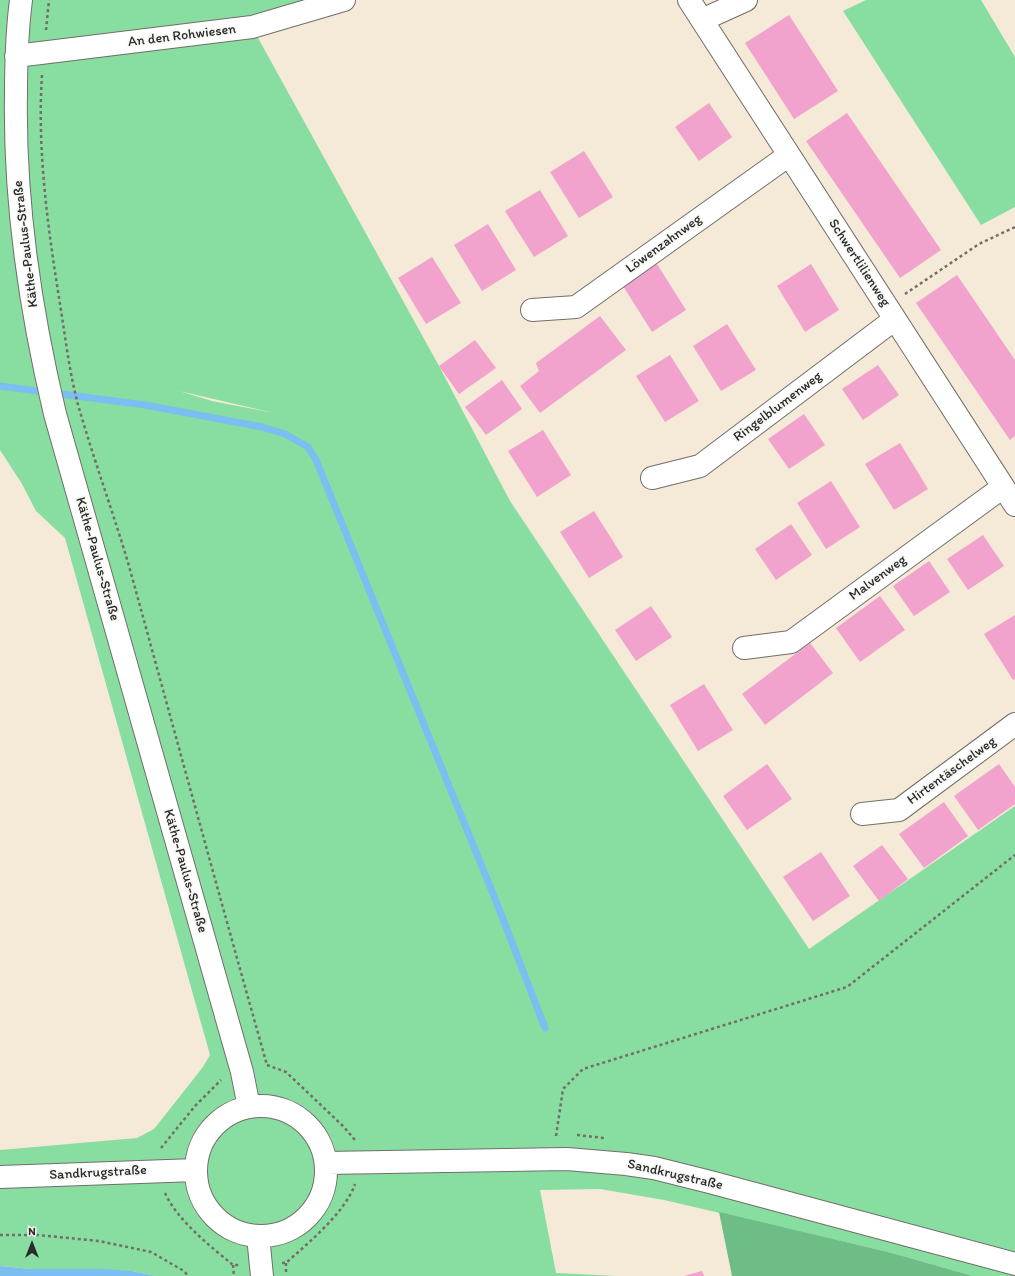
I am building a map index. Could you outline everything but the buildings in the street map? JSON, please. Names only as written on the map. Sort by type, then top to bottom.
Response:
[{"type":"street","name":"Käthe-Paulus-Straße","points":[[21,0],[16,56],[15,130],[18,183],[22,230],[44,368],[242,1072],[249,1107]]},
{"type":"street","name":"An den Rohwiesen","points":[[16,56],[252,27],[344,0]]},
{"type":"street","points":[[689,0],[702,20],[746,0]]},
{"type":"street","name":"Schwertlilienweg","points":[[702,20],[1015,505]]},
{"type":"street","name":"Löwenzahnweg","points":[[532,310],[576,307],[789,155]]},
{"type":"street","name":"Ringelblumenweg","points":[[652,478],[700,466],[891,312]]},
{"type":"street","name":"Malvenweg","points":[[744,648],[791,642],[1003,487]]},
{"type":"street","name":"Hirtentäschelweg","points":[[862,814],[899,810],[1015,724]]},
{"type":"street","points":[[265,1106],[281,1109],[296,1116],[312,1131],[323,1149],[326,1163],[323,1193],[312,1212],[295,1227],[270,1236],[242,1234],[224,1225],[208,1210],[198,1190],[196,1170],[202,1144],[212,1128],[229,1114],[249,1107],[265,1106]]},
{"type":"street","name":"Sandkrugstraße","points":[[326,1163],[355,1164],[574,1159],[654,1168],[1015,1264]]},
{"type":"street","name":"Sandkrugstraße","points":[[0,1177],[162,1170],[196,1170]]},
{"type":"street","points":[[258,1236],[261,1270]]},
{"type":"path","points":[[48,0],[41,121],[42,160],[55,270],[71,373],[81,414],[118,528],[267,1065]]},
{"type":"path","points":[[891,312],[979,244],[1015,227]]},
{"type":"path","points":[[556,1136],[563,1089],[583,1069],[847,987],[1015,855]]},
{"type":"path","points":[[267,1065],[286,1072],[355,1140],[356,1181],[351,1195],[317,1235],[286,1263],[261,1270],[233,1265],[209,1246],[171,1206],[163,1189],[160,1149],[195,1106],[224,1077],[267,1065]]},
{"type":"path","points":[[0,1235],[38,1235],[107,1242],[151,1252],[184,1271],[188,1276]]},
{"type":"path","points":[[286,1263],[286,1276]]},
{"type":"path","points":[[233,1265],[234,1276]]},
{"type":"green space","points":[[0,0],[344,0],[252,27],[439,366],[510,501],[809,949],[1015,806],[1015,1276],[973,1276],[892,1253],[664,1200],[600,1189],[540,1190],[556,1273],[617,1276],[156,1276],[132,1271],[31,1269],[0,1266],[0,1150],[137,1138],[154,1129],[203,1067],[210,1055],[65,538],[36,511],[22,484],[0,450]],"holes":[[[179,391],[274,413],[212,401]]]},
{"type":"green space","points":[[866,0],[981,0],[1015,57],[1015,207],[981,225],[843,11]]},
{"type":"green space","points":[[719,1212],[892,1253],[973,1276],[732,1276]]},
{"type":"water","points":[[0,1266],[31,1269],[104,1269],[132,1271],[156,1276],[0,1276]]},
{"type":"waterway","points":[[0,386],[145,405],[262,427],[285,434],[308,447],[316,460],[496,901],[545,1028]]}]
